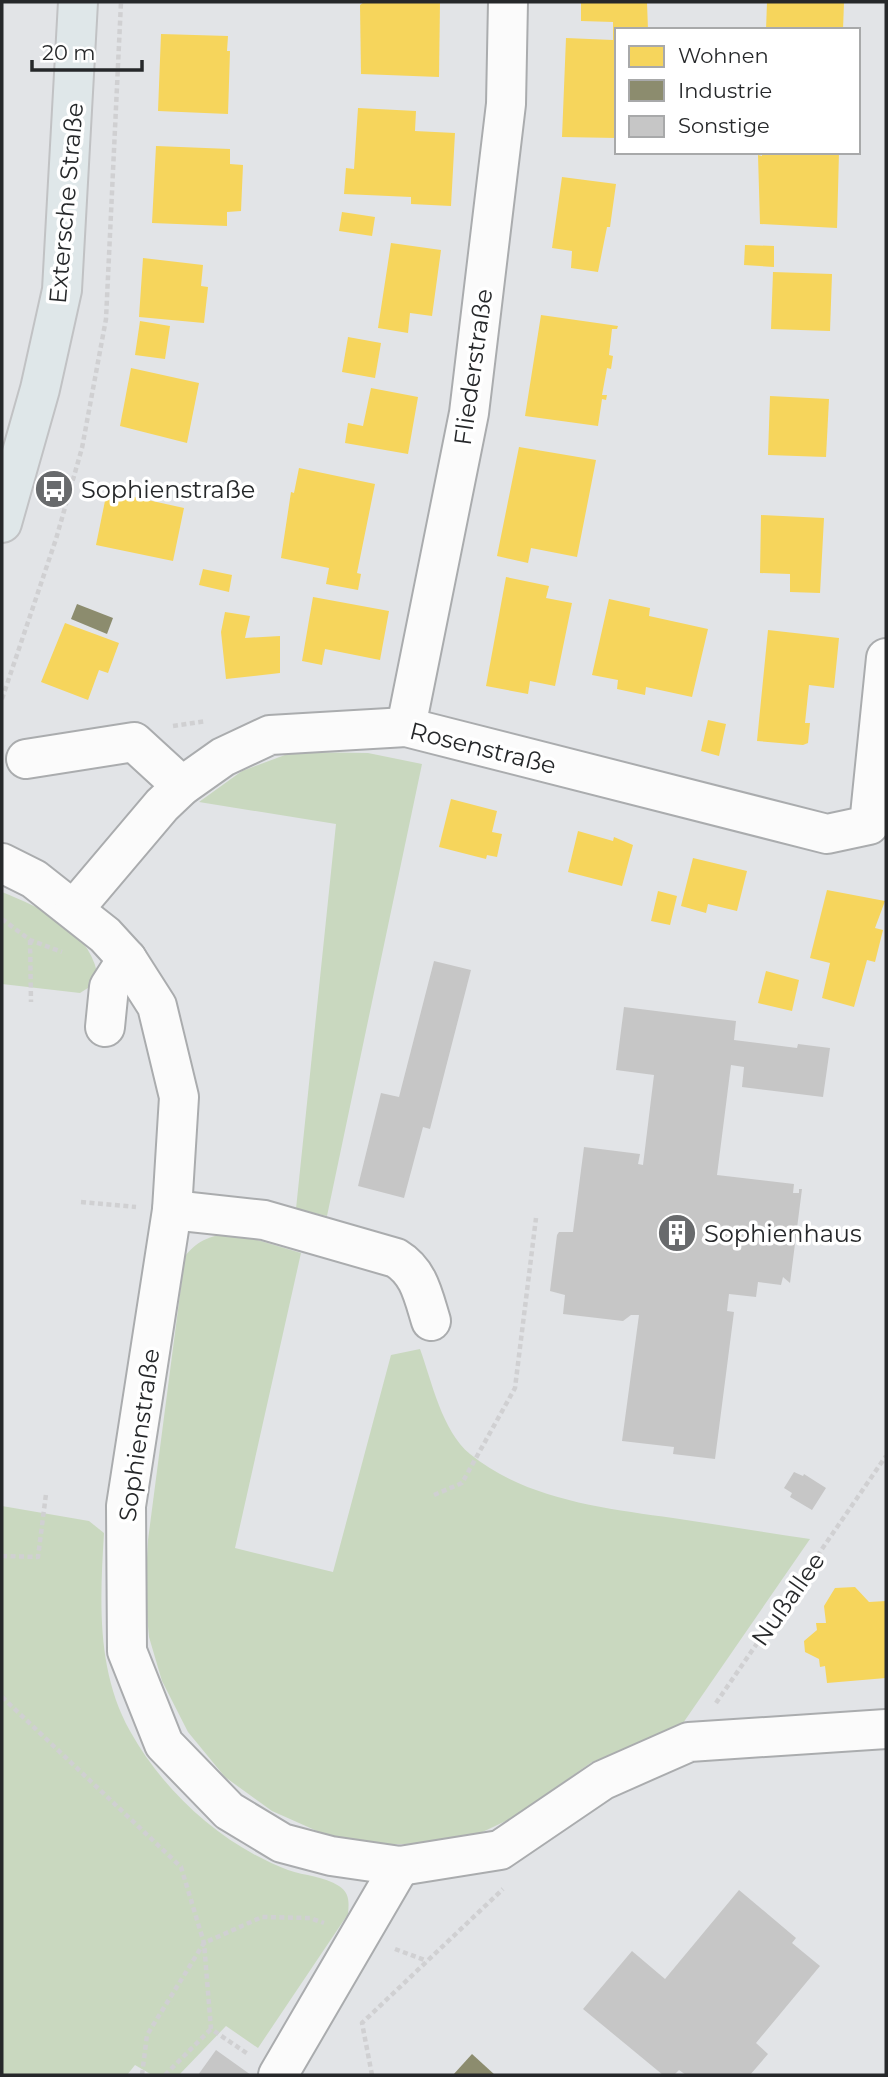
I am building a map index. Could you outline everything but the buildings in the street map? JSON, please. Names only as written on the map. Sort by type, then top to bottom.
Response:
[{"type":"main road","name":"Extersche Straße","points":[[2,523],[40,389],[62,290],[78,2]]},
{"type":"street","name":"Fliederstraße","points":[[406,727],[469,413],[506,104],[508,2]]},
{"type":"street","name":"Rosenstraße","points":[[74,909],[162,805],[182,786],[223,757],[271,735],[406,727],[827,834],[869,825],[886,658]]},
{"type":"street","points":[[26,759],[134,742],[182,786]]},
{"type":"street","name":"Sophienstraße","points":[[2,863],[34,879],[74,909],[127,959],[157,1006],[178,1097],[172,1210],[126,1506],[127,1651],[164,1744],[229,1811],[282,1843],[331,1856],[400,1866],[500,1850],[603,1780],[690,1742],[886,1729]]},
{"type":"street","points":[[105,1027],[108,986],[127,959]]},
{"type":"street","points":[[172,1210],[264,1220],[396,1258],[410,1266],[418,1279],[431,1321]]},
{"type":"street","points":[[278,2075],[400,1866]]},
{"type":"path","points":[[30,940],[31,1002]]},
{"type":"path","points":[[81,1202],[172,1210]]},
{"type":"path","points":[[434,1495],[462,1483],[515,1388],[536,1218]]},
{"type":"path","name":"Nußallee","points":[[690,1742],[886,1456]]},
{"type":"path","points":[[2,1556],[38,1557],[46,1494]]},
{"type":"path","points":[[3,1699],[181,1867],[204,1943],[211,2029],[166,2075]]},
{"type":"path","points":[[142,2075],[147,2035],[204,1943],[262,1917],[310,1918]]},
{"type":"path","points":[[372,2075],[362,2022],[427,1961]]},
{"type":"path","points":[[211,2029],[230,2041]]},
{"type":"green space","points":[[293,752],[368,753],[422,764],[327,1216],[296,1209],[336,824],[199,802],[242,771]]},
{"type":"green space","points":[[2,892],[46,912],[72,931],[91,956],[97,972],[91,986],[80,993],[2,984]]},
{"type":"green space","points":[[234,1233],[301,1253],[235,1548],[333,1572],[391,1355],[420,1349],[439,1405],[452,1433],[470,1454],[492,1470],[516,1482],[567,1500],[810,1539],[681,1726],[592,1762],[512,1818],[474,1836],[428,1843],[381,1845],[326,1835],[272,1811],[225,1777],[188,1732],[162,1681],[149,1637],[145,1595],[148,1540],[185,1256],[206,1239]]},
{"type":"green space","points":[[2,1506],[89,1521],[104,1533],[103,1634],[111,1684],[130,1731],[160,1775],[197,1814],[240,1846],[288,1870],[333,1883],[347,1895],[348,1914],[258,2048],[226,2026],[179,2075],[152,2075],[135,2065],[127,2075],[2,2075]]},
{"type":"place","name":"Sophienstraße","points":[[54,489]]},
{"type":"place","name":"Sophienhaus","points":[[677,1233]]}]
